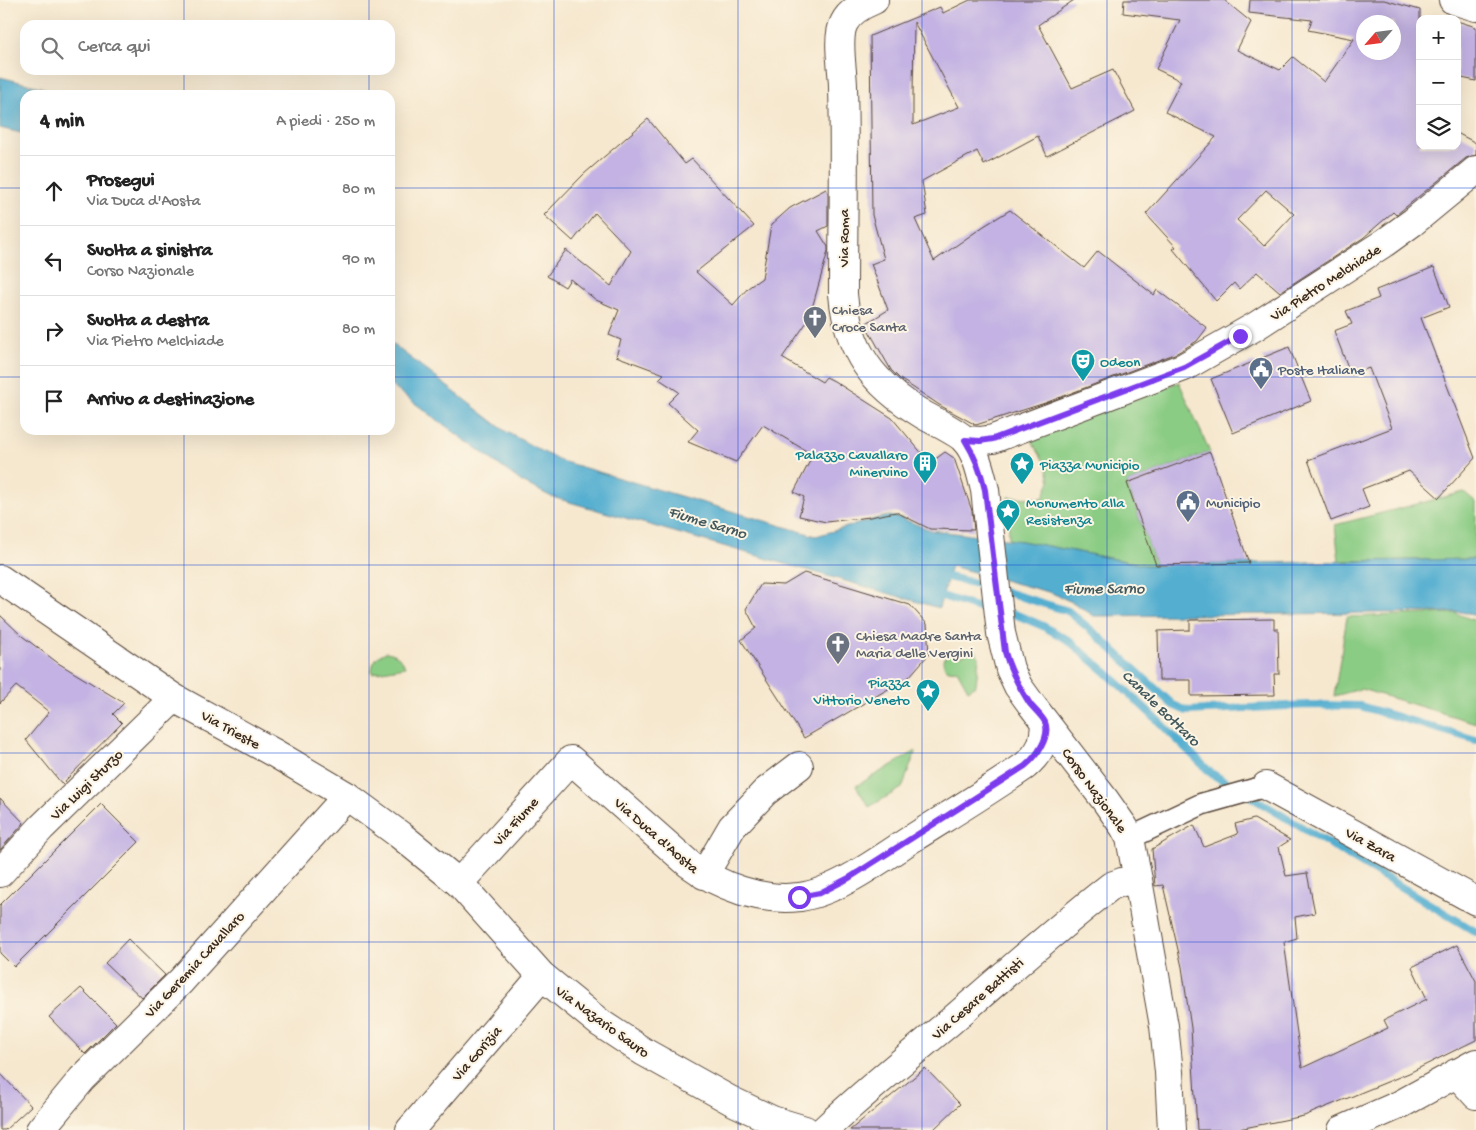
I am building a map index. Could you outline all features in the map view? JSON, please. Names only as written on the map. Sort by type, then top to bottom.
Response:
[{"type":"street","points":[[1453,0],[1476,6]]},
{"type":"street","name":"Via Roma","points":[[862,1],[844,23],[841,36],[843,88],[843,294],[845,313],[852,338],[861,358],[877,379],[913,408],[965,440]]},
{"type":"street","name":"Via Pietro Melchiade","points":[[965,440],[980,441],[993,439],[1184,367],[1203,358],[1264,322],[1389,240],[1476,170]]},
{"type":"street","name":"Corso Nazionale","points":[[965,440],[981,472],[985,490],[1001,626],[1010,669],[1018,686],[1105,800],[1130,838],[1164,1026],[1172,1130]]},
{"type":"street","name":"Via Trieste","points":[[0,579],[174,698],[276,754],[346,796],[400,835],[459,883]]},
{"type":"street","name":"Via Luigi Sturzo","points":[[0,873],[41,828],[174,698]]},
{"type":"street","name":"Via Duca d'Aosta","points":[[572,760],[689,864],[704,875],[746,892],[772,897],[799,897],[820,893],[874,863],[1025,766],[1035,758],[1042,746],[1045,723]]},
{"type":"street","name":"Via Fiume","points":[[459,883],[572,760]]},
{"type":"street","points":[[704,875],[737,821],[765,792],[799,766]]},
{"type":"street","points":[[1130,838],[1212,800],[1266,786]]},
{"type":"street","name":"Via Zara","points":[[1266,786],[1476,901]]},
{"type":"street","name":"Via Geremia Cavallaro","points":[[40,1130],[82,1079],[181,982],[346,796]]},
{"type":"street","name":"Via Cesare Battisti","points":[[824,1130],[854,1102],[1051,934],[1111,886],[1122,882],[1138,880]]},
{"type":"street","name":"Via Nazario Sauro","points":[[459,883],[542,976],[600,1023],[644,1052],[749,1110],[772,1120],[805,1130]]},
{"type":"street","name":"Via Gorizia","points":[[410,1130],[542,976]]},
{"type":"street","points":[[1342,1130],[1401,1104],[1466,1068],[1476,1095]]},
{"type":"green space","points":[[1179,382],[1210,452],[1127,483],[1156,565],[1145,565],[1009,540],[1008,497],[1043,498],[1050,481],[1046,465],[1032,441]]},
{"type":"green space","points":[[1464,492],[1476,502],[1476,559],[1339,561],[1335,525]]},
{"type":"green space","points":[[1455,613],[1476,621],[1476,723],[1361,689],[1334,696],[1347,617]]},
{"type":"green space","points":[[974,649],[979,657],[976,685],[968,690],[957,670],[947,669],[943,659],[950,652],[961,656]]},
{"type":"green space","points":[[386,652],[398,656],[405,667],[372,673],[375,660]]},
{"type":"green space","points":[[916,751],[902,788],[869,807],[856,786]]},
{"type":"water","points":[[0,77],[48,90],[20,90],[20,133],[0,128]]},
{"type":"water","name":"Fiume Sarno","points":[[395,346],[505,431],[558,460],[816,536],[890,516],[901,518],[930,530],[1022,541],[1145,565],[1476,559],[1476,616],[1462,612],[1094,616],[1074,603],[1052,593],[951,566],[939,608],[552,497],[522,482],[395,389]]},
{"type":"building","points":[[970,0],[1074,0],[1038,25],[1072,88],[1113,70],[1135,111],[1047,156],[1038,136],[984,165],[977,151],[922,181],[927,215],[915,219],[934,261],[1010,210],[1084,268],[1098,251],[1154,295],[1157,290],[1207,328],[1197,341],[1177,353],[1045,403],[976,425],[941,406],[900,379],[891,370],[865,324],[888,310],[871,264],[884,259],[872,215],[870,36],[940,7],[943,13]],"holes":[[[914,22],[959,107],[913,125]]]},
{"type":"building","points":[[1124,0],[1224,0],[1251,22],[1237,50],[1280,70],[1293,57],[1324,82],[1354,39],[1308,30],[1312,20],[1249,13],[1250,0],[1384,0],[1420,10],[1420,15],[1416,15],[1416,150],[1461,150],[1461,135],[1476,143],[1476,155],[1466,158],[1396,215],[1393,212],[1363,238],[1280,292],[1257,272],[1239,289],[1234,283],[1216,301],[1173,249],[1176,247],[1146,214],[1216,137],[1165,112],[1181,81],[1156,69],[1180,20],[1123,13]],"holes":[[[1266,190],[1294,214],[1264,246],[1237,220]]]},
{"type":"building","points":[[1461,22],[1476,27],[1476,81],[1461,78]]},
{"type":"building","points":[[648,119],[685,164],[692,159],[754,226],[696,272],[733,305],[748,288],[762,278],[771,225],[790,208],[826,189],[828,193],[828,226],[818,231],[828,247],[828,251],[809,319],[782,358],[822,382],[826,377],[834,381],[892,418],[930,463],[945,452],[954,458],[972,511],[974,530],[930,529],[896,512],[826,522],[799,516],[804,497],[794,492],[813,455],[763,425],[736,462],[688,442],[698,430],[668,403],[679,392],[659,379],[664,374],[616,356],[621,340],[609,335],[619,310],[596,300],[570,279],[565,287],[547,276],[566,250],[611,286],[631,251],[595,213],[573,241],[544,215],[584,174]]},
{"type":"building","points":[[1434,267],[1449,307],[1421,318],[1475,458],[1439,498],[1409,471],[1362,489],[1369,507],[1331,521],[1308,460],[1392,428],[1369,368],[1351,375],[1334,331],[1352,324],[1346,311],[1379,298],[1376,290]]},
{"type":"building","name":"Poste Italiane","points":[[1289,347],[1311,401],[1233,433],[1211,379],[1253,362],[1267,372],[1271,368],[1262,358]]},
{"type":"building","name":"Municipio","points":[[1210,452],[1249,563],[1156,565],[1127,483]]},
{"type":"building","name":"Chiesa Madre Santa Maria delle Vergini","points":[[804,573],[910,605],[927,624],[929,654],[909,677],[804,738],[741,640],[756,628],[746,609],[761,584],[784,585]]},
{"type":"building","points":[[0,615],[22,636],[58,663],[124,703],[113,714],[122,723],[62,784],[26,740],[49,712],[16,686],[0,703]]},
{"type":"building","points":[[1274,619],[1274,629],[1278,629],[1279,674],[1274,674],[1275,695],[1191,696],[1191,680],[1159,680],[1158,631],[1190,630],[1190,620]]},
{"type":"building","points":[[0,798],[24,823],[0,850]]},
{"type":"building","points":[[101,804],[139,842],[14,967],[0,953],[0,905]]},
{"type":"building","points":[[1254,819],[1290,840],[1279,847],[1286,876],[1307,873],[1315,913],[1295,917],[1297,938],[1284,942],[1302,1068],[1388,1028],[1384,1020],[1427,999],[1412,967],[1457,945],[1476,981],[1476,1040],[1409,1073],[1304,1116],[1234,1130],[1197,1130],[1191,1028],[1182,967],[1163,885],[1155,886],[1152,849],[1194,825],[1204,847],[1238,834],[1235,824]]},
{"type":"building","points":[[128,939],[165,975],[142,998],[105,963]]},
{"type":"building","points":[[81,988],[116,1023],[85,1054],[49,1017]]},
{"type":"building","points":[[925,1068],[960,1104],[933,1130],[850,1130]]},
{"type":"building","points":[[0,1073],[31,1106],[5,1130],[0,1130]]},
{"type":"waterway","points":[[939,575],[991,587]]},
{"type":"waterway","points":[[1003,591],[1068,611],[1173,705],[1187,711],[1309,705],[1360,706],[1476,740]]},
{"type":"waterway","name":"Canale Bottaro","points":[[933,593],[972,606],[1017,615],[1043,626],[1068,640],[1107,673],[1211,773],[1238,790]]},
{"type":"waterway","name":"Canale Bottaro","points":[[1248,795],[1476,932]]},
{"type":"place","name":"Chiesa Croce Santa","points":[[815,339]]},
{"type":"place","name":"Odeon","points":[[1083,382]]},
{"type":"place","name":"Poste Italiane","points":[[1261,390]]},
{"type":"place","name":"Palazzo Cavallaro Minervino","points":[[925,484]]},
{"type":"place","name":"Piazza Municipio","points":[[1022,485]]},
{"type":"place","name":"Municipio","points":[[1188,523]]},
{"type":"place","name":"Monumento alla Resistenza","points":[[1008,532]]},
{"type":"place","name":"Chiesa Madre Santa Maria delle Vergini","points":[[838,665]]},
{"type":"place","name":"Piazza Vittorio Veneto","points":[[928,712]]},
{"type":"route","points":[[799,897],[820,893],[882,858],[1025,766],[1035,758],[1042,746],[1045,723],[1018,686],[1005,652],[1001,632],[985,490],[981,472],[965,440],[980,441],[993,439],[1088,404],[1184,367],[1240,336]]}]
